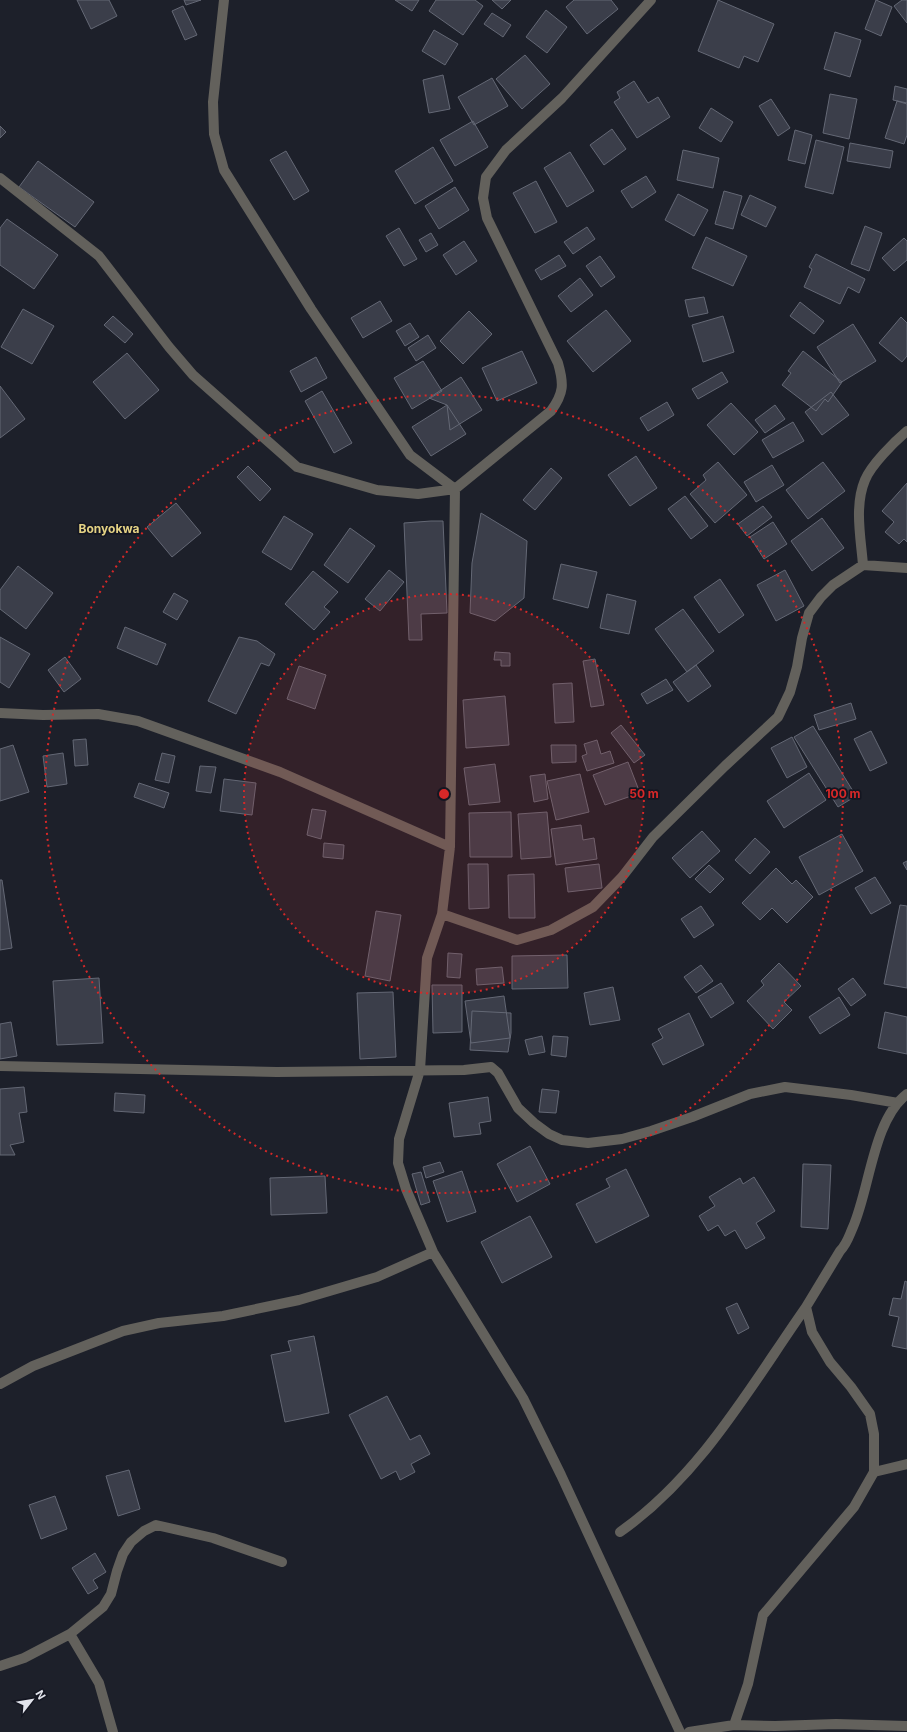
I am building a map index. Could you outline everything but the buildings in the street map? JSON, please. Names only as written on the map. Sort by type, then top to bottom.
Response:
[{"type":"street","points":[[224,0],[213,102],[214,134],[224,170],[311,309],[410,455],[455,489]]},
{"type":"street","points":[[0,178],[99,256],[169,347],[193,375],[297,467],[377,490],[418,494],[455,489],[551,411],[560,399],[564,381],[558,363],[487,218],[483,198],[486,177],[506,150],[562,98],[651,0]]},
{"type":"street","points":[[863,565],[859,511],[865,479],[885,454],[907,432]]},
{"type":"street","points":[[455,489],[450,847],[442,914],[427,958],[420,1070],[399,1139],[398,1164],[406,1189],[433,1252],[523,1398],[561,1475],[680,1732]]},
{"type":"street","points":[[442,914],[517,940],[552,930],[593,907],[622,877],[653,837],[725,766],[778,717],[790,692],[809,613],[820,597],[833,585],[863,565],[907,568]]},
{"type":"street","points":[[0,713],[43,715],[98,714],[138,721],[280,772],[450,847]]},
{"type":"street","points":[[0,1066],[277,1072],[464,1070],[491,1067],[498,1073],[518,1108],[534,1123],[549,1134],[562,1140],[588,1143],[622,1139],[651,1131],[692,1117],[750,1094],[785,1087],[851,1095],[898,1103]]},
{"type":"street","points":[[620,1532],[652,1507],[694,1465],[727,1423],[806,1307],[840,1251],[846,1245],[857,1218],[884,1123],[898,1103],[907,1094]]},
{"type":"street","points":[[0,1384],[33,1366],[123,1331],[159,1323],[223,1316],[299,1300],[377,1277],[433,1252]]},
{"type":"street","points":[[734,1725],[748,1684],[763,1614],[854,1507],[874,1472],[874,1434],[870,1414],[851,1387],[830,1362],[812,1332],[806,1307]]},
{"type":"street","points":[[874,1472],[907,1464]]},
{"type":"street","points":[[0,1666],[24,1658],[70,1634],[103,1607],[111,1594],[123,1554],[131,1542],[144,1531],[156,1525],[213,1538],[282,1562]]},
{"type":"street","points":[[70,1634],[99,1683],[113,1732]]},
{"type":"street","points":[[689,1732],[734,1725],[775,1726],[836,1724],[907,1726]]},
{"type":"district","name":"Bonyokwa","points":[[109,528]]}]
